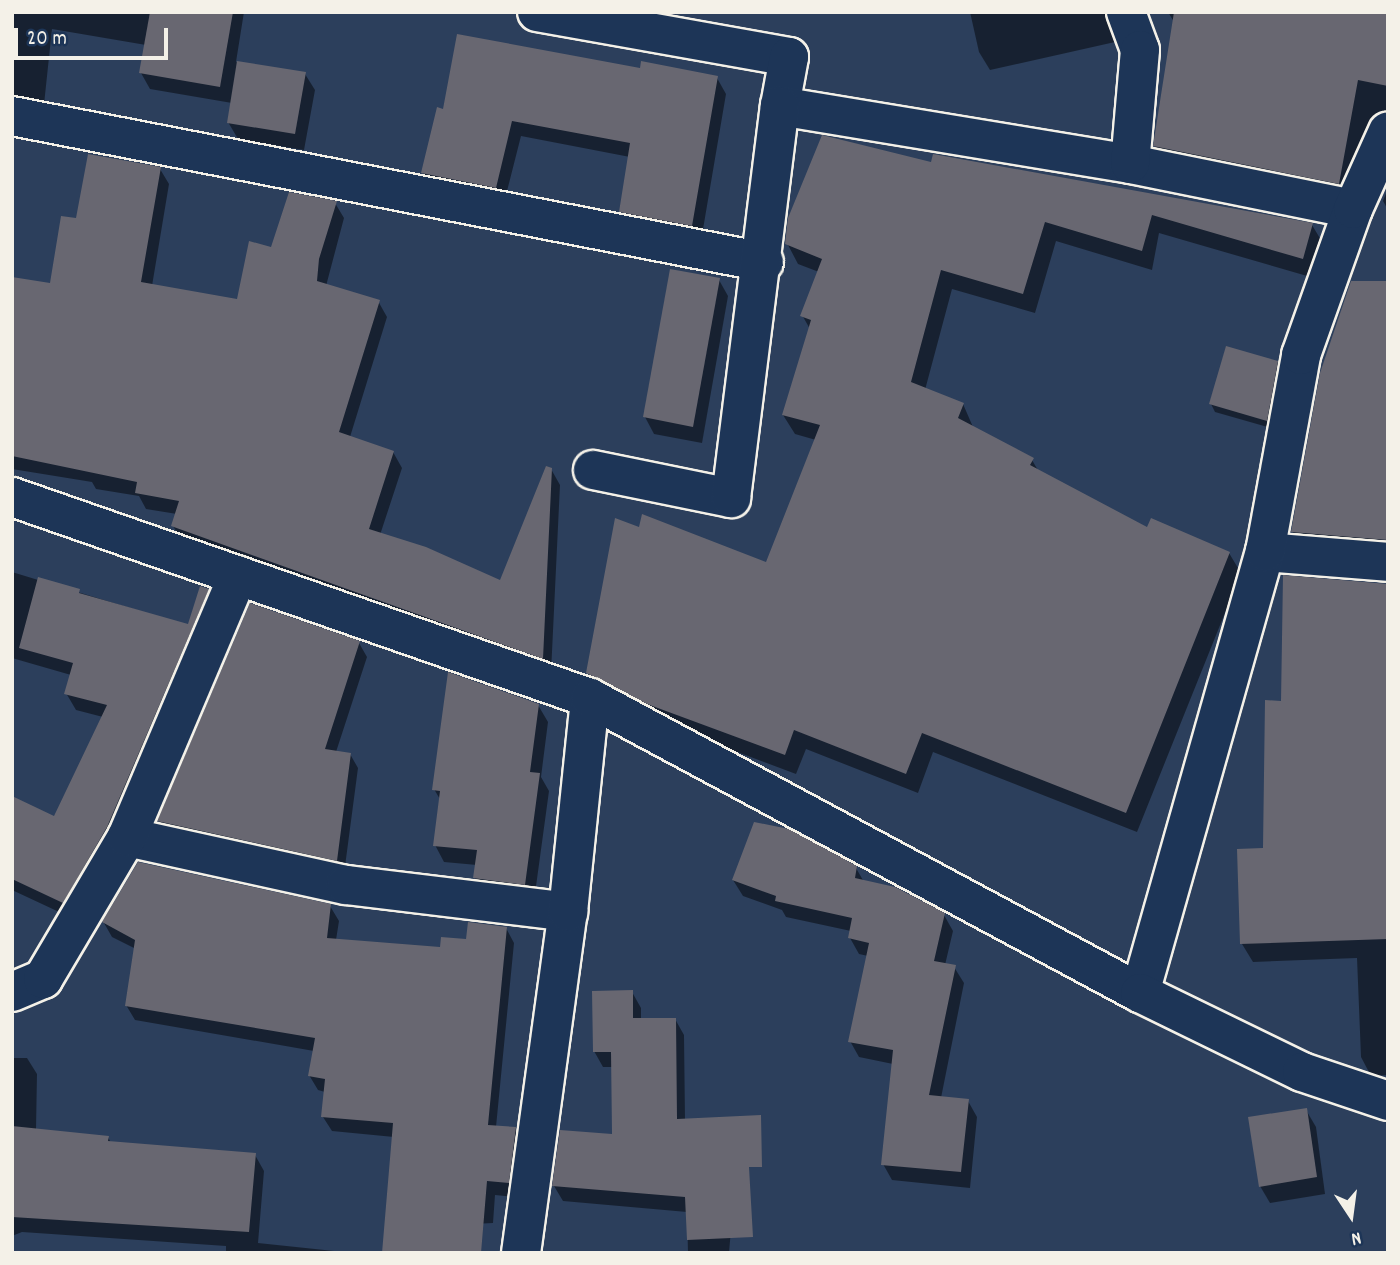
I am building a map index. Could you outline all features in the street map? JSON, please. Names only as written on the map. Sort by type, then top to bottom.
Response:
[{"type":"street","points":[[1126,12],[1140,50],[1130,164]]},
{"type":"street","points":[[545,13],[789,57],[780,106],[764,262],[731,498],[593,470]]},
{"type":"street","points":[[780,106],[1130,164],[1353,209]]},
{"type":"street","points":[[12,116],[764,262]]},
{"type":"street","points":[[1140,993],[1265,552],[1301,355],[1353,209],[1388,131]]},
{"type":"street","points":[[12,497],[590,698],[1140,993],[1302,1072],[1388,1101]]},
{"type":"street","points":[[1265,552],[1388,562]]},
{"type":"street","points":[[12,992],[43,979],[127,837],[238,576]]},
{"type":"street","points":[[521,1253],[568,912],[590,698]]},
{"type":"street","points":[[127,837],[346,885],[568,912]]},
{"type":"building","points":[[150,12],[233,12],[220,87],[139,73]]},
{"type":"building","points":[[1174,12],[1388,12],[1388,86],[1358,80],[1339,184],[1153,146]]},
{"type":"building","points":[[457,34],[640,68],[641,61],[718,76],[692,226],[619,212],[630,143],[512,121],[496,188],[421,173],[437,107],[443,109]]},
{"type":"building","points":[[237,61],[306,72],[295,134],[227,123]]},
{"type":"building","points":[[822,135],[931,162],[933,154],[1313,223],[1303,259],[1152,215],[1142,251],[1045,222],[1023,294],[941,270],[911,382],[964,403],[958,418],[1034,458],[1030,465],[1147,527],[1151,518],[1230,552],[1126,813],[922,733],[906,774],[794,730],[785,755],[647,704],[586,673],[615,518],[639,527],[642,514],[766,562],[820,425],[782,415],[811,320],[800,316],[822,259],[785,244],[788,218]]},
{"type":"building","points":[[88,154],[161,167],[141,282],[237,299],[249,241],[271,247],[289,192],[337,201],[319,259],[317,281],[380,300],[339,432],[394,451],[369,529],[426,547],[500,580],[546,466],[552,468],[543,659],[171,526],[179,501],[135,493],[137,482],[12,456],[12,277],[50,283],[61,216],[76,218]]},
{"type":"building","points":[[670,269],[720,278],[693,427],[643,417]]},
{"type":"building","points":[[1351,281],[1388,281],[1388,540],[1291,532],[1320,373]]},
{"type":"building","points":[[1226,346],[1278,361],[1267,421],[1209,404]]},
{"type":"building","points":[[1283,575],[1388,584],[1388,939],[1240,944],[1237,849],[1263,848],[1265,700],[1281,701]]},
{"type":"building","points":[[38,577],[80,589],[79,593],[188,624],[200,586],[209,589],[107,827],[63,903],[12,879],[12,796],[54,816],[107,705],[64,694],[73,663],[19,648]]},
{"type":"building","points":[[250,603],[360,641],[325,749],[351,753],[337,861],[157,821]]},
{"type":"building","points":[[448,672],[539,704],[530,772],[540,773],[525,885],[473,878],[477,850],[433,846],[440,791],[432,790]]},
{"type":"building","points":[[754,822],[789,829],[857,866],[855,878],[895,887],[945,913],[934,961],[956,965],[929,1095],[969,1099],[961,1172],[881,1165],[893,1050],[848,1042],[869,943],[848,938],[852,918],[775,901],[776,896],[732,880]]},
{"type":"building","points":[[138,862],[331,904],[327,938],[440,947],[441,937],[466,939],[468,922],[507,927],[488,1125],[516,1127],[509,1183],[487,1181],[481,1253],[382,1253],[393,1123],[321,1117],[325,1079],[308,1076],[315,1038],[125,1006],[135,940],[102,922]]},
{"type":"building","points":[[633,990],[633,1018],[676,1018],[677,1119],[761,1115],[762,1167],[749,1167],[753,1237],[687,1240],[685,1197],[552,1186],[560,1130],[612,1134],[611,1052],[593,1052],[592,991]]},
{"type":"building","points":[[1307,1108],[1317,1177],[1259,1187],[1248,1117]]},
{"type":"building","points":[[12,1126],[109,1136],[108,1141],[256,1153],[249,1232],[12,1217]]}]
